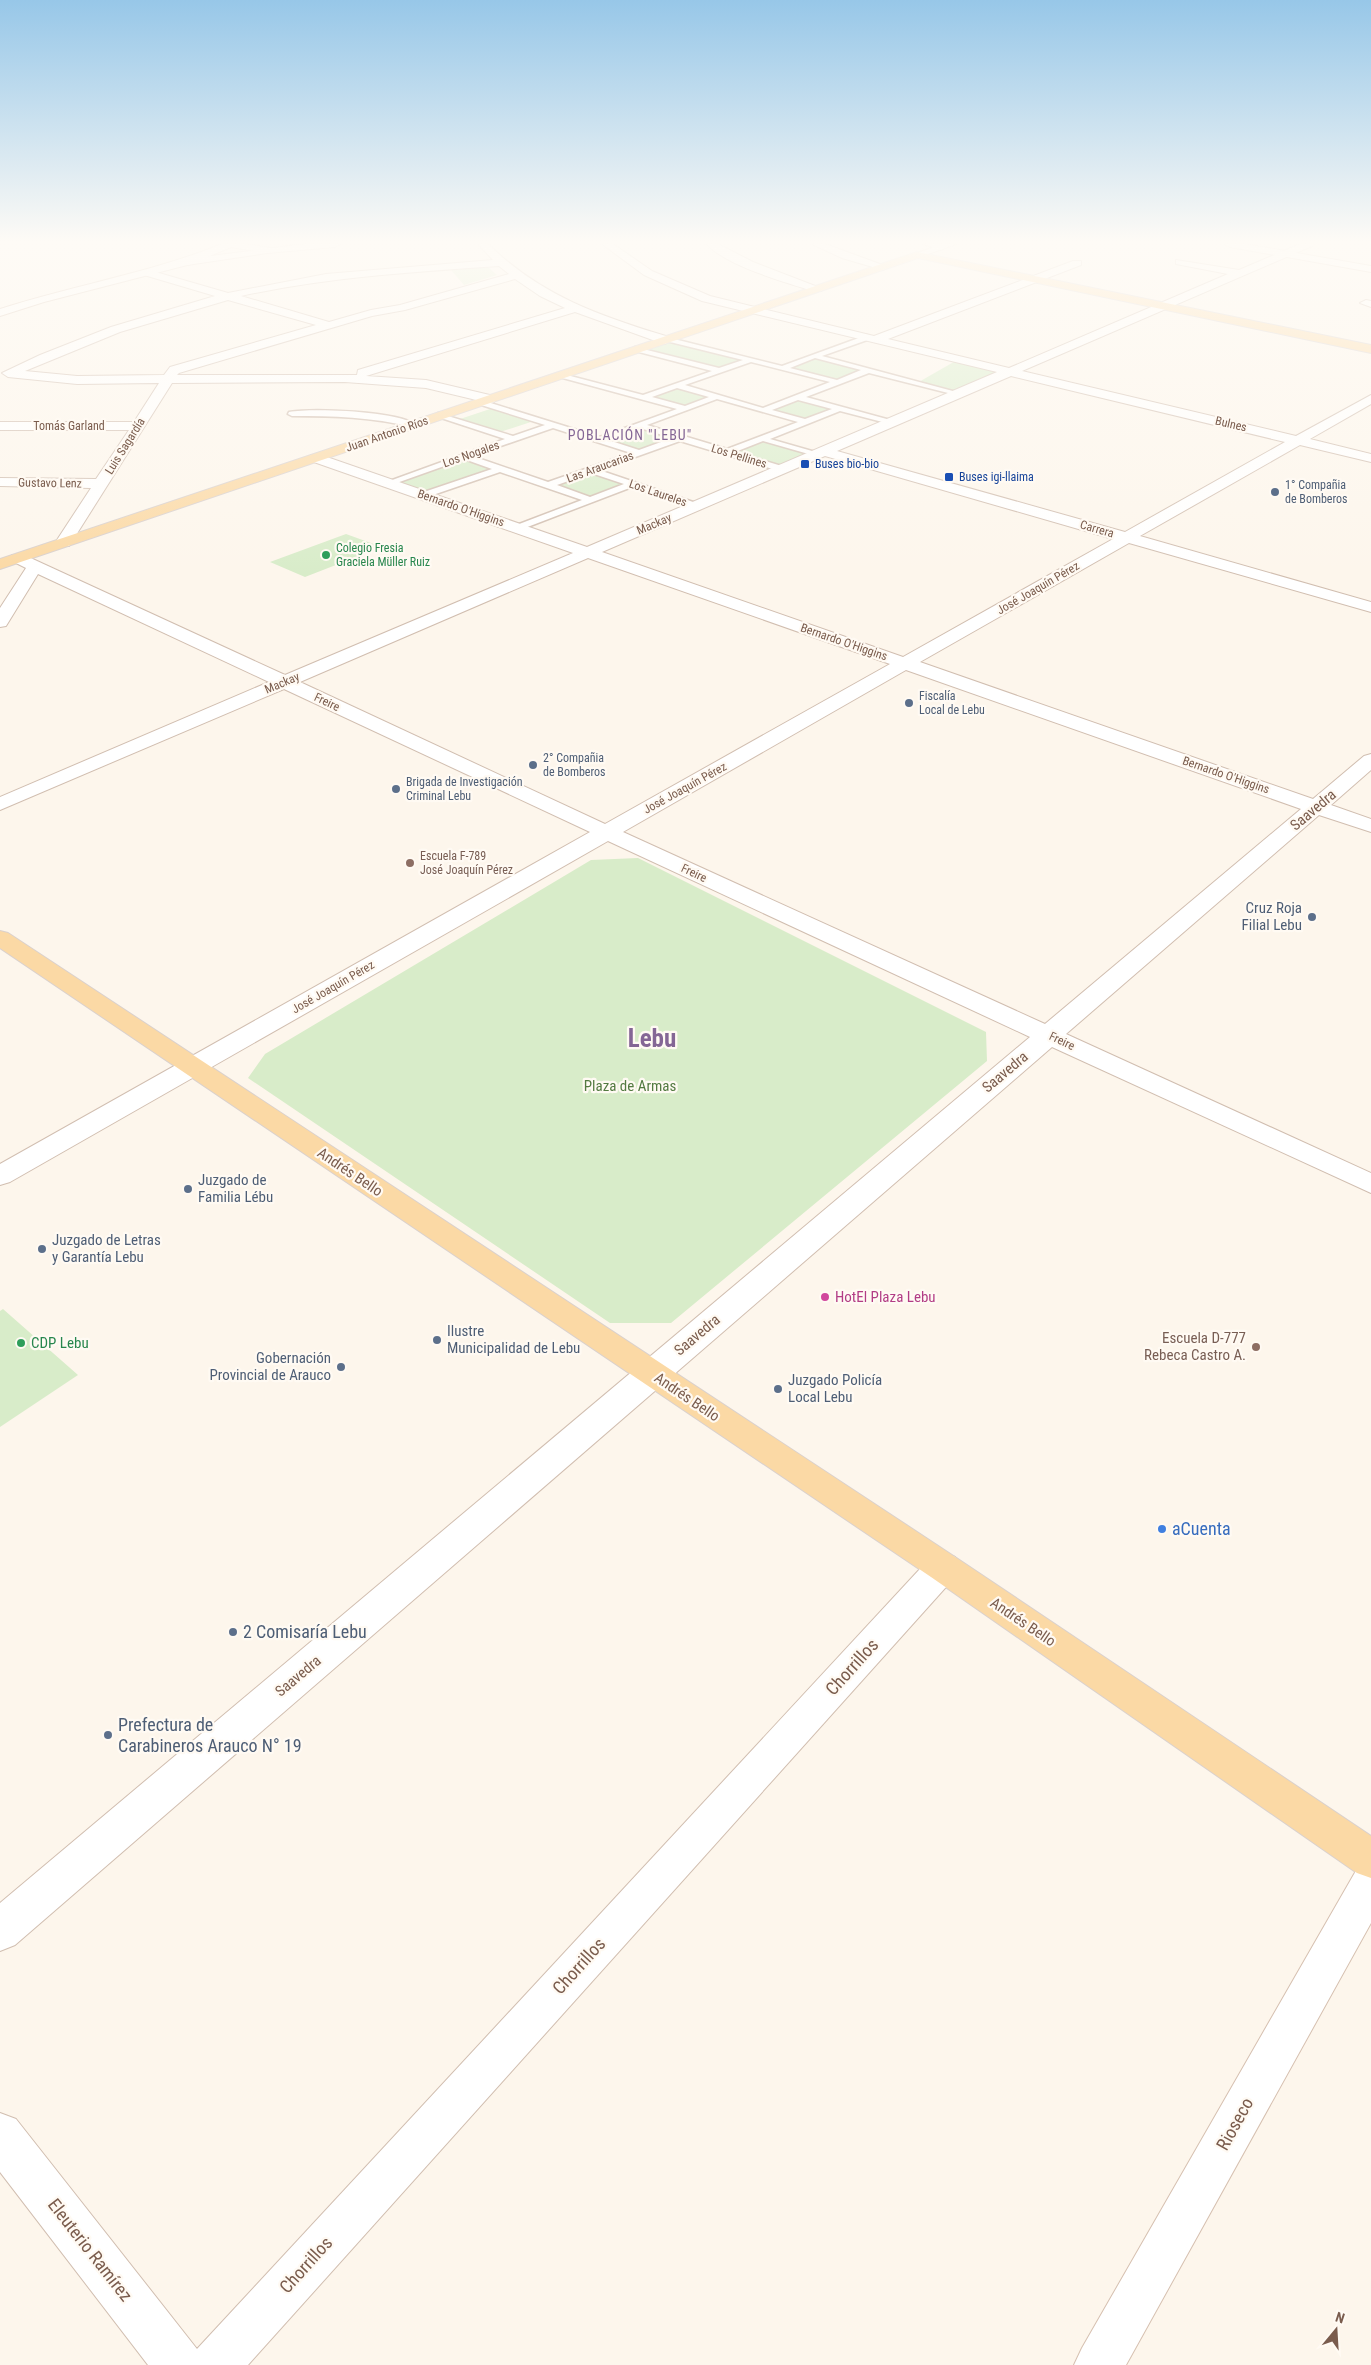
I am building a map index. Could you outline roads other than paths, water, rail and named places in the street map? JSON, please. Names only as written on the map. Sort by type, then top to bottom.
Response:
[{"type":"main road","name":"Juan Antonio Ríos","points":[[0,564],[26,562],[64,543],[622,354]]},
{"type":"main road","name":"Andrés Bello","points":[[0,938],[944,1567],[1371,1859]]},
{"type":"street","points":[[4,372],[47,354]]},
{"type":"street","name":"Luis Sagardía","points":[[64,543],[174,370],[224,354]]},
{"type":"street","points":[[345,378],[423,354]]},
{"type":"street","name":"Bulnes","points":[[939,354],[1371,458]]},
{"type":"street","name":"Mackay","points":[[0,804],[1052,354]]},
{"type":"street","points":[[4,372],[77,380],[345,378],[426,384],[485,401]]},
{"type":"street","name":"José Joaquín Pérez","points":[[0,1176],[1371,399]]},
{"type":"street","name":"Tomás Garland","points":[[0,426],[137,426]]},
{"type":"street","name":"Carrera","points":[[820,453],[1128,537],[1371,607]]},
{"type":"street","name":"Bernardo O'Higgins","points":[[316,458],[1371,826]]},
{"type":"street","name":"Gustavo Lenz","points":[[0,482],[101,484]]},
{"type":"street","points":[[0,622],[26,562]]},
{"type":"street","name":"Freire","points":[[26,562],[606,832],[1371,1184]]},
{"type":"street","name":"Saavedra","points":[[0,1930],[1371,760]]},
{"type":"street","name":"Chorrillos","points":[[215,2365],[944,1567]]},
{"type":"street","name":"Rioseco","points":[[1100,2365],[1371,1883]]},
{"type":"street","name":"Eleuterio Ramírez","points":[[0,2135],[179,2365]]},
{"type":"lane","points":[[658,354],[720,371]]},
{"type":"lane","points":[[728,354],[837,382]]},
{"type":"lane","points":[[782,368],[819,354]]},
{"type":"lane","points":[[814,356],[960,394]]},
{"type":"lane","points":[[644,398],[751,360]]},
{"type":"lane","points":[[764,410],[869,370]]},
{"type":"lane","points":[[562,375],[684,408]]},
{"type":"lane","points":[[678,386],[806,422]]},
{"type":"lane","name":"Las Araucarias","points":[[600,440],[716,397]]},
{"type":"lane","points":[[798,397],[891,423]]},
{"type":"lane","points":[[485,401],[553,425],[640,452]]},
{"type":"lane","points":[[728,452],[839,409]]},
{"type":"lane","points":[[292,414],[373,416],[394,419],[412,425]]},
{"type":"lane","points":[[442,415],[514,439]]},
{"type":"lane","name":"Los Nogales","points":[[388,483],[553,425]]},
{"type":"lane","name":"Los Pellines","points":[[638,425],[782,469]]},
{"type":"lane","name":"Las Araucarias","points":[[549,486],[680,438]]},
{"type":"lane","name":"Los Pellines","points":[[762,439],[820,453]]},
{"type":"lane","points":[[463,456],[591,500]]},
{"type":"lane","points":[[424,495],[500,469]]},
{"type":"lane","name":"Los Laureles","points":[[591,470],[696,506]]},
{"type":"lane","points":[[517,528],[632,484]]},
{"type":"place","name":"Buses bio-bio","points":[[805,464]]},
{"type":"place","name":"Buses igi-llaima","points":[[949,477]]},
{"type":"place","name":"1° Compañia de Bomberos","points":[[1275,492]]},
{"type":"place","name":"Colegio Fresia Graciela Müller Ruiz","points":[[326,555]]},
{"type":"place","name":"Fiscalía Local de Lebu","points":[[909,703]]},
{"type":"place","name":"2° Compañia de Bomberos","points":[[533,765]]},
{"type":"place","name":"Brigada de Investigación Criminal Lebu","points":[[396,789]]},
{"type":"place","name":"Escuela F-789 José Joaquín Pérez","points":[[410,863]]},
{"type":"place","name":"Cruz Roja Filial Lebu","points":[[1312,917]]},
{"type":"place","name":"Juzgado de Familia Lébu","points":[[188,1189]]},
{"type":"place","name":"Juzgado de Letras y Garantía Lebu","points":[[42,1249]]},
{"type":"place","name":"HotEl Plaza Lebu","points":[[825,1297]]},
{"type":"place","name":"Ilustre Municipalidad de Lebu","points":[[437,1340]]},
{"type":"place","name":"CDP Lebu","points":[[21,1343]]},
{"type":"place","name":"Escuela D-777 Rebeca Castro A.","points":[[1256,1347]]},
{"type":"place","name":"Gobernación Provincial de Arauco","points":[[341,1367]]},
{"type":"place","name":"Juzgado Policía Local Lebu","points":[[778,1389]]},
{"type":"place","name":"aCuenta","points":[[1162,1529]]},
{"type":"place","name":"2 Comisaría Lebu","points":[[233,1632]]},
{"type":"place","name":"Prefectura de Carabineros Arauco N° 19","points":[[108,1735]]},
{"type":"district","name":"POBLACIÓN \"LEBU\"","points":[[630,435]]},
{"type":"district","name":"Lebu","points":[[652,1038]]},
{"type":"park label","name":"Plaza de Armas","points":[[630,1086]]}]
